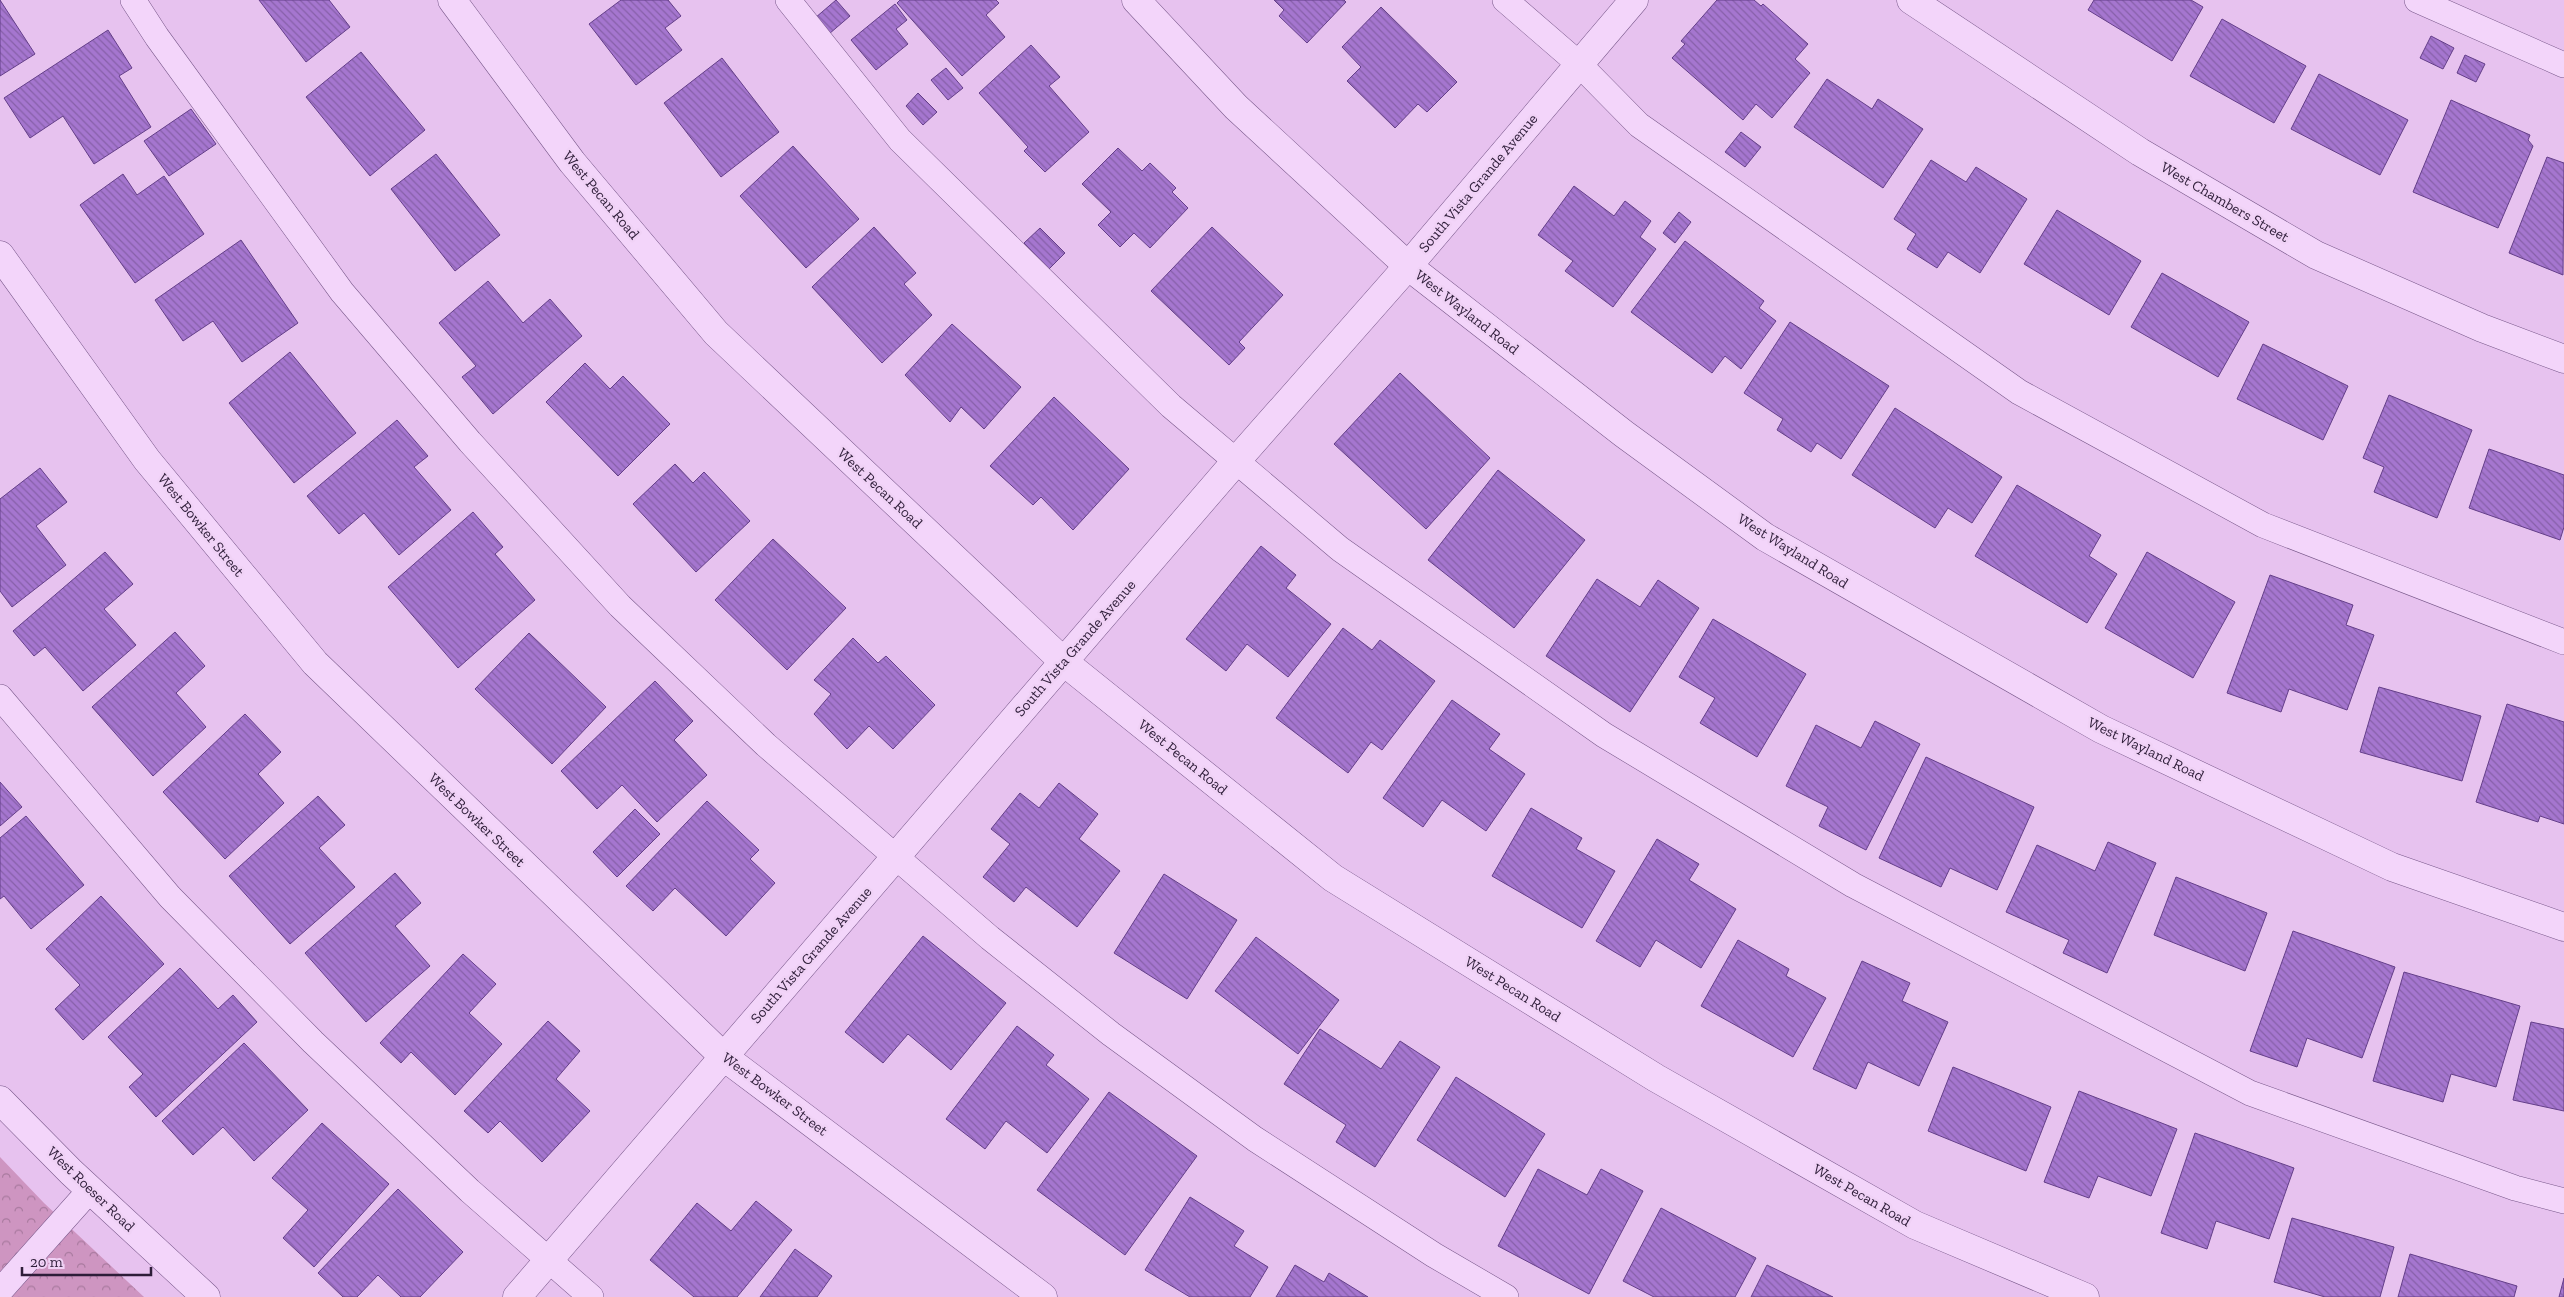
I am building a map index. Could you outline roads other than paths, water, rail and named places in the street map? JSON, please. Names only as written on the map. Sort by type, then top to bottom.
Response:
[{"type":"street","name":"West Pecan Road","points":[[452,0],[572,162],[716,333],[1064,662],[1342,883],[1656,1078],[1915,1225],[2085,1297]]},
{"type":"street","name":"West Wayland Road","points":[[1136,0],[1236,107],[1408,266],[1624,434],[1765,537],[2101,729],[2392,868],[2564,928]]},
{"type":"street","name":"South Vista Grande Avenue","points":[[517,1297],[1237,460],[1408,266],[1634,0]]},
{"type":"street","name":"West Chambers Street","points":[[1911,0],[2140,152],[2316,255],[2482,328],[2564,359]]},
{"type":"street","name":"West Bowker Street","points":[[0,255],[147,460],[314,664],[724,1056],[1043,1297]]},
{"type":"street","name":"West Roeser Road","points":[[0,1100],[90,1190],[206,1297]]},
{"type":"lane","points":[[133,0],[157,37],[342,292],[470,442],[620,606],[766,745],[1012,956],[1111,1034],[1255,1140],[1434,1255],[1506,1297]]},
{"type":"lane","points":[[788,0],[900,140],[1171,406],[1340,549],[1604,735],[1852,885],[2250,1093],[2514,1188],[2564,1201]]},
{"type":"lane","points":[[1505,0],[1579,64],[1639,125],[2020,392],[2263,525],[2564,642]]},
{"type":"lane","points":[[2418,0],[2564,65]]},
{"type":"lane","points":[[0,697],[191,918],[320,1049],[470,1191],[550,1259],[591,1297]]},
{"type":"lane","points":[[0,1290],[90,1190]]}]
